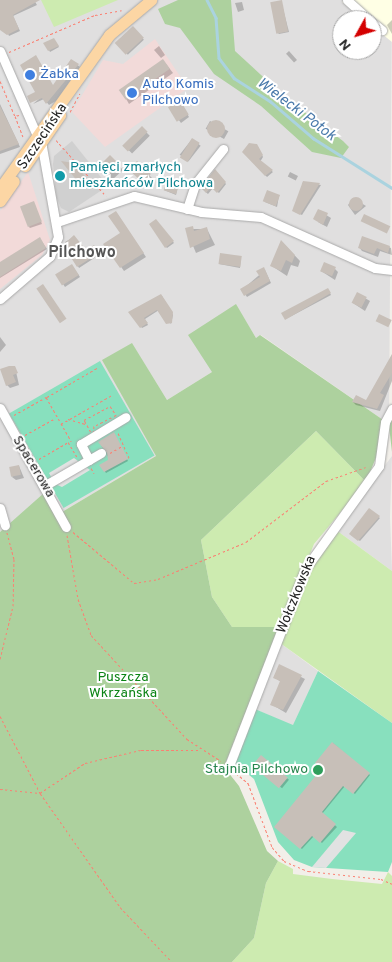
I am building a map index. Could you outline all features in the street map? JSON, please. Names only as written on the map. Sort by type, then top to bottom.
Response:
[{"type":"main road","name":"Szczecińska","points":[[0,201],[38,140],[118,26],[152,0]]},
{"type":"main road","name":"Szczecińska","points":[[0,188],[38,140]]},
{"type":"street","points":[[347,0],[358,10]]},
{"type":"street","points":[[0,299],[53,252],[57,222],[38,140],[3,53]]},
{"type":"street","points":[[187,209],[195,184],[223,149]]},
{"type":"street","points":[[57,222],[109,201],[134,196],[187,209],[262,217],[375,268],[392,270]]},
{"type":"street","name":"Spacerowa","points":[[0,408],[66,527]]},
{"type":"street","name":"Wołczkowska","points":[[229,766],[305,569],[379,466],[385,422],[392,409]]},
{"type":"street","points":[[85,462],[80,444],[126,417]]},
{"type":"street","points":[[44,486],[101,453]]},
{"type":"street","points":[[0,508],[5,525]]},
{"type":"path","points":[[10,61],[3,53],[96,15],[125,9]]},
{"type":"path","points":[[0,81],[26,143]]},
{"type":"path","points":[[68,117],[83,87]]},
{"type":"path","points":[[15,116],[22,113]]},
{"type":"path","points":[[53,144],[56,133]]},
{"type":"path","points":[[54,138],[109,201]]},
{"type":"path","points":[[14,416],[97,368]]},
{"type":"path","points":[[61,424],[112,395]]},
{"type":"path","points":[[46,397],[71,441]]},
{"type":"path","points":[[115,407],[116,415],[94,426],[93,436],[84,420],[115,407]]},
{"type":"path","points":[[24,436],[57,417]]},
{"type":"path","points":[[68,420],[87,424]]},
{"type":"path","points":[[113,424],[130,460]]},
{"type":"path","points":[[37,460],[68,442],[85,462]]},
{"type":"path","points":[[66,527],[134,583],[158,578],[246,542],[326,481],[352,468],[379,466]]},
{"type":"path","points":[[0,659],[13,606],[14,559],[5,525]]},
{"type":"path","points":[[66,527],[78,599],[91,635],[200,750],[229,766],[248,783],[272,847],[284,861],[308,872],[392,884]]},
{"type":"path","points":[[0,716],[40,793],[114,900],[172,962]]},
{"type":"path","points":[[0,789],[40,793],[85,763],[141,750],[200,750]]},
{"type":"shaded area","points":[[0,0],[392,0],[389,424],[261,335],[256,338],[236,305],[212,372],[167,400],[132,344],[156,456],[62,512],[8,524],[0,532]]},
{"type":"shaded area","points":[[344,0],[392,0],[392,42],[382,34],[382,10],[352,10],[342,2]]},
{"type":"shaded area","name":"Auto Komis Pilchowo","points":[[155,39],[188,88],[105,147],[72,112],[103,60],[123,64]]},
{"type":"shaded area","points":[[0,63],[13,93],[9,99],[0,77]]},
{"type":"shaded area","points":[[72,141],[108,186],[69,212],[61,208],[56,196],[53,164],[54,156]]},
{"type":"shaded area","points":[[28,172],[50,240],[42,255],[0,289],[0,211]]},
{"type":"shaded area","points":[[392,456],[390,517],[392,571],[336,530]]},
{"type":"shaded area","points":[[74,458],[90,470],[62,487],[55,484],[49,473]]},
{"type":"shaded area","points":[[280,643],[318,671],[293,726],[255,709]]},
{"type":"shaded area","points":[[343,830],[356,833],[326,868],[312,867]]},
{"type":"green space","points":[[41,0],[118,0],[54,27]]},
{"type":"green space","points":[[178,0],[231,0],[235,51],[286,98],[349,147],[341,158],[312,152],[261,106],[214,74],[180,28],[165,24],[158,9]]},
{"type":"green space","name":"Puszcza Wkrzańska","points":[[236,304],[256,338],[260,335],[389,424],[392,415],[392,452],[389,426],[366,482],[316,431],[201,540],[212,597],[232,627],[280,627],[224,767],[239,786],[267,851],[278,861],[266,883],[254,938],[232,962],[0,962],[0,532],[44,493],[62,512],[156,456],[102,360],[132,343],[167,400],[212,372],[188,335]]},
{"type":"green space","points":[[100,361],[155,455],[64,508],[9,414]]},
{"type":"green space","points":[[316,431],[366,482],[314,544],[280,627],[232,627],[212,597],[201,540]]},
{"type":"green space","points":[[336,530],[392,571],[392,723],[280,643],[312,564]]},
{"type":"green space","name":"Stajnia Pilchowo","points":[[318,671],[392,723],[392,862],[388,872],[312,867],[294,860],[278,842],[254,779],[233,762],[255,709],[293,725]]},
{"type":"green space","points":[[278,861],[293,869],[293,874],[382,884],[388,872],[392,876],[392,962],[232,962],[254,938],[266,883]]},
{"type":"building","points":[[0,0],[40,0],[13,15],[19,29],[7,35],[0,30]]},
{"type":"building","points":[[282,0],[288,31],[276,34],[270,2]]},
{"type":"building","points":[[133,26],[144,38],[126,55],[115,43]]},
{"type":"building","points":[[54,38],[59,46],[48,51],[43,43]]},
{"type":"building","points":[[36,55],[53,85],[71,59],[79,64],[46,104],[42,98],[30,103],[27,96],[35,92],[20,65]]},
{"type":"building","points":[[163,59],[170,69],[126,100],[119,90]]},
{"type":"building","points":[[180,100],[189,115],[177,122],[168,107]]},
{"type":"building","points":[[0,106],[19,144],[0,151]]},
{"type":"building","points":[[216,120],[222,123],[225,129],[222,135],[216,138],[210,135],[207,129],[210,123]]},
{"type":"building","points":[[142,126],[148,132],[128,151],[122,146]]},
{"type":"building","points":[[192,138],[200,143],[187,162],[180,158]]},
{"type":"building","points":[[249,143],[257,144],[263,155],[259,159],[273,170],[265,176],[242,152]]},
{"type":"building","points":[[110,155],[119,164],[107,176],[98,167]]},
{"type":"building","points":[[61,161],[74,163],[89,181],[82,187]]},
{"type":"building","points":[[137,161],[151,174],[143,183],[129,170]]},
{"type":"building","points":[[215,169],[226,182],[217,193],[211,187],[206,193],[201,187]]},
{"type":"building","points":[[168,177],[180,181],[176,194],[164,190]]},
{"type":"building","points":[[303,181],[320,183],[300,215],[292,211]]},
{"type":"building","points":[[267,190],[280,195],[276,206],[263,201]]},
{"type":"building","points":[[356,197],[361,199],[363,204],[361,209],[356,211],[351,209],[349,204],[351,199]]},
{"type":"building","points":[[34,201],[42,222],[28,227],[20,206]]},
{"type":"building","points":[[318,209],[328,213],[323,225],[313,219]]},
{"type":"building","points":[[116,211],[144,253],[120,268],[103,244],[120,233],[108,216]]},
{"type":"building","points":[[364,214],[390,226],[387,234],[361,221]]},
{"type":"building","points":[[156,219],[174,241],[165,248],[149,224]]},
{"type":"building","points":[[193,226],[194,231],[207,227],[210,239],[190,248],[185,228]]},
{"type":"building","points":[[74,235],[86,250],[94,245],[99,253],[77,267],[63,245]]},
{"type":"building","points":[[362,236],[390,246],[388,253],[377,248],[374,254],[358,248]]},
{"type":"building","points":[[40,237],[46,248],[0,277],[0,262]]},
{"type":"building","points":[[281,240],[295,255],[292,263],[286,260],[281,271],[270,266]]},
{"type":"building","points":[[220,253],[242,256],[240,267],[218,264]]},
{"type":"building","points":[[324,262],[336,267],[332,276],[320,271]]},
{"type":"building","points":[[72,264],[79,275],[62,286],[55,275]]},
{"type":"building","points":[[264,267],[270,281],[244,296],[240,289],[260,277],[256,271]]},
{"type":"building","points":[[43,284],[66,319],[60,323],[36,288]]},
{"type":"building","points":[[328,288],[331,293],[285,320],[281,313]]},
{"type":"building","points":[[357,292],[367,297],[361,308],[352,303]]},
{"type":"building","points":[[161,294],[173,312],[172,323],[166,324],[157,310],[144,318],[148,323],[140,328],[128,312]]},
{"type":"building","points":[[379,314],[392,320],[388,327],[376,321]]},
{"type":"building","points":[[392,354],[392,373],[380,393],[384,395],[377,409],[352,402],[356,395],[366,400]]},
{"type":"building","points":[[15,366],[18,373],[13,375],[16,382],[6,386],[0,369]]},
{"type":"building","points":[[114,432],[128,459],[104,472],[99,465],[108,460],[107,453],[98,442]]},
{"type":"building","points":[[19,465],[21,475],[11,477],[9,467]]},
{"type":"building","points":[[369,508],[380,516],[358,541],[349,534]]},
{"type":"building","points":[[279,664],[302,675],[283,710],[270,705],[280,681],[273,678]]},
{"type":"building","points":[[332,742],[370,773],[353,794],[343,786],[322,812],[336,824],[320,843],[312,836],[300,849],[274,827],[322,768],[315,763]]},
{"type":"building","points":[[261,755],[288,777],[279,788],[252,766]]},
{"type":"waterway","name":"Wielecki Potok","points":[[207,0],[216,18],[219,58],[234,78],[270,101],[313,138],[392,188]]},
{"type":"place","name":"Żabka","points":[[30,75]]},
{"type":"place","name":"Auto Komis Pilchowo","points":[[132,93]]},
{"type":"place","name":"Pamięci zmarłych mieszkańców Pilchowa","points":[[60,176]]},
{"type":"place","name":"Stajnia Pilchowo","points":[[318,770]]},
{"type":"district","name":"Pilchowo","points":[[82,253]]}]
